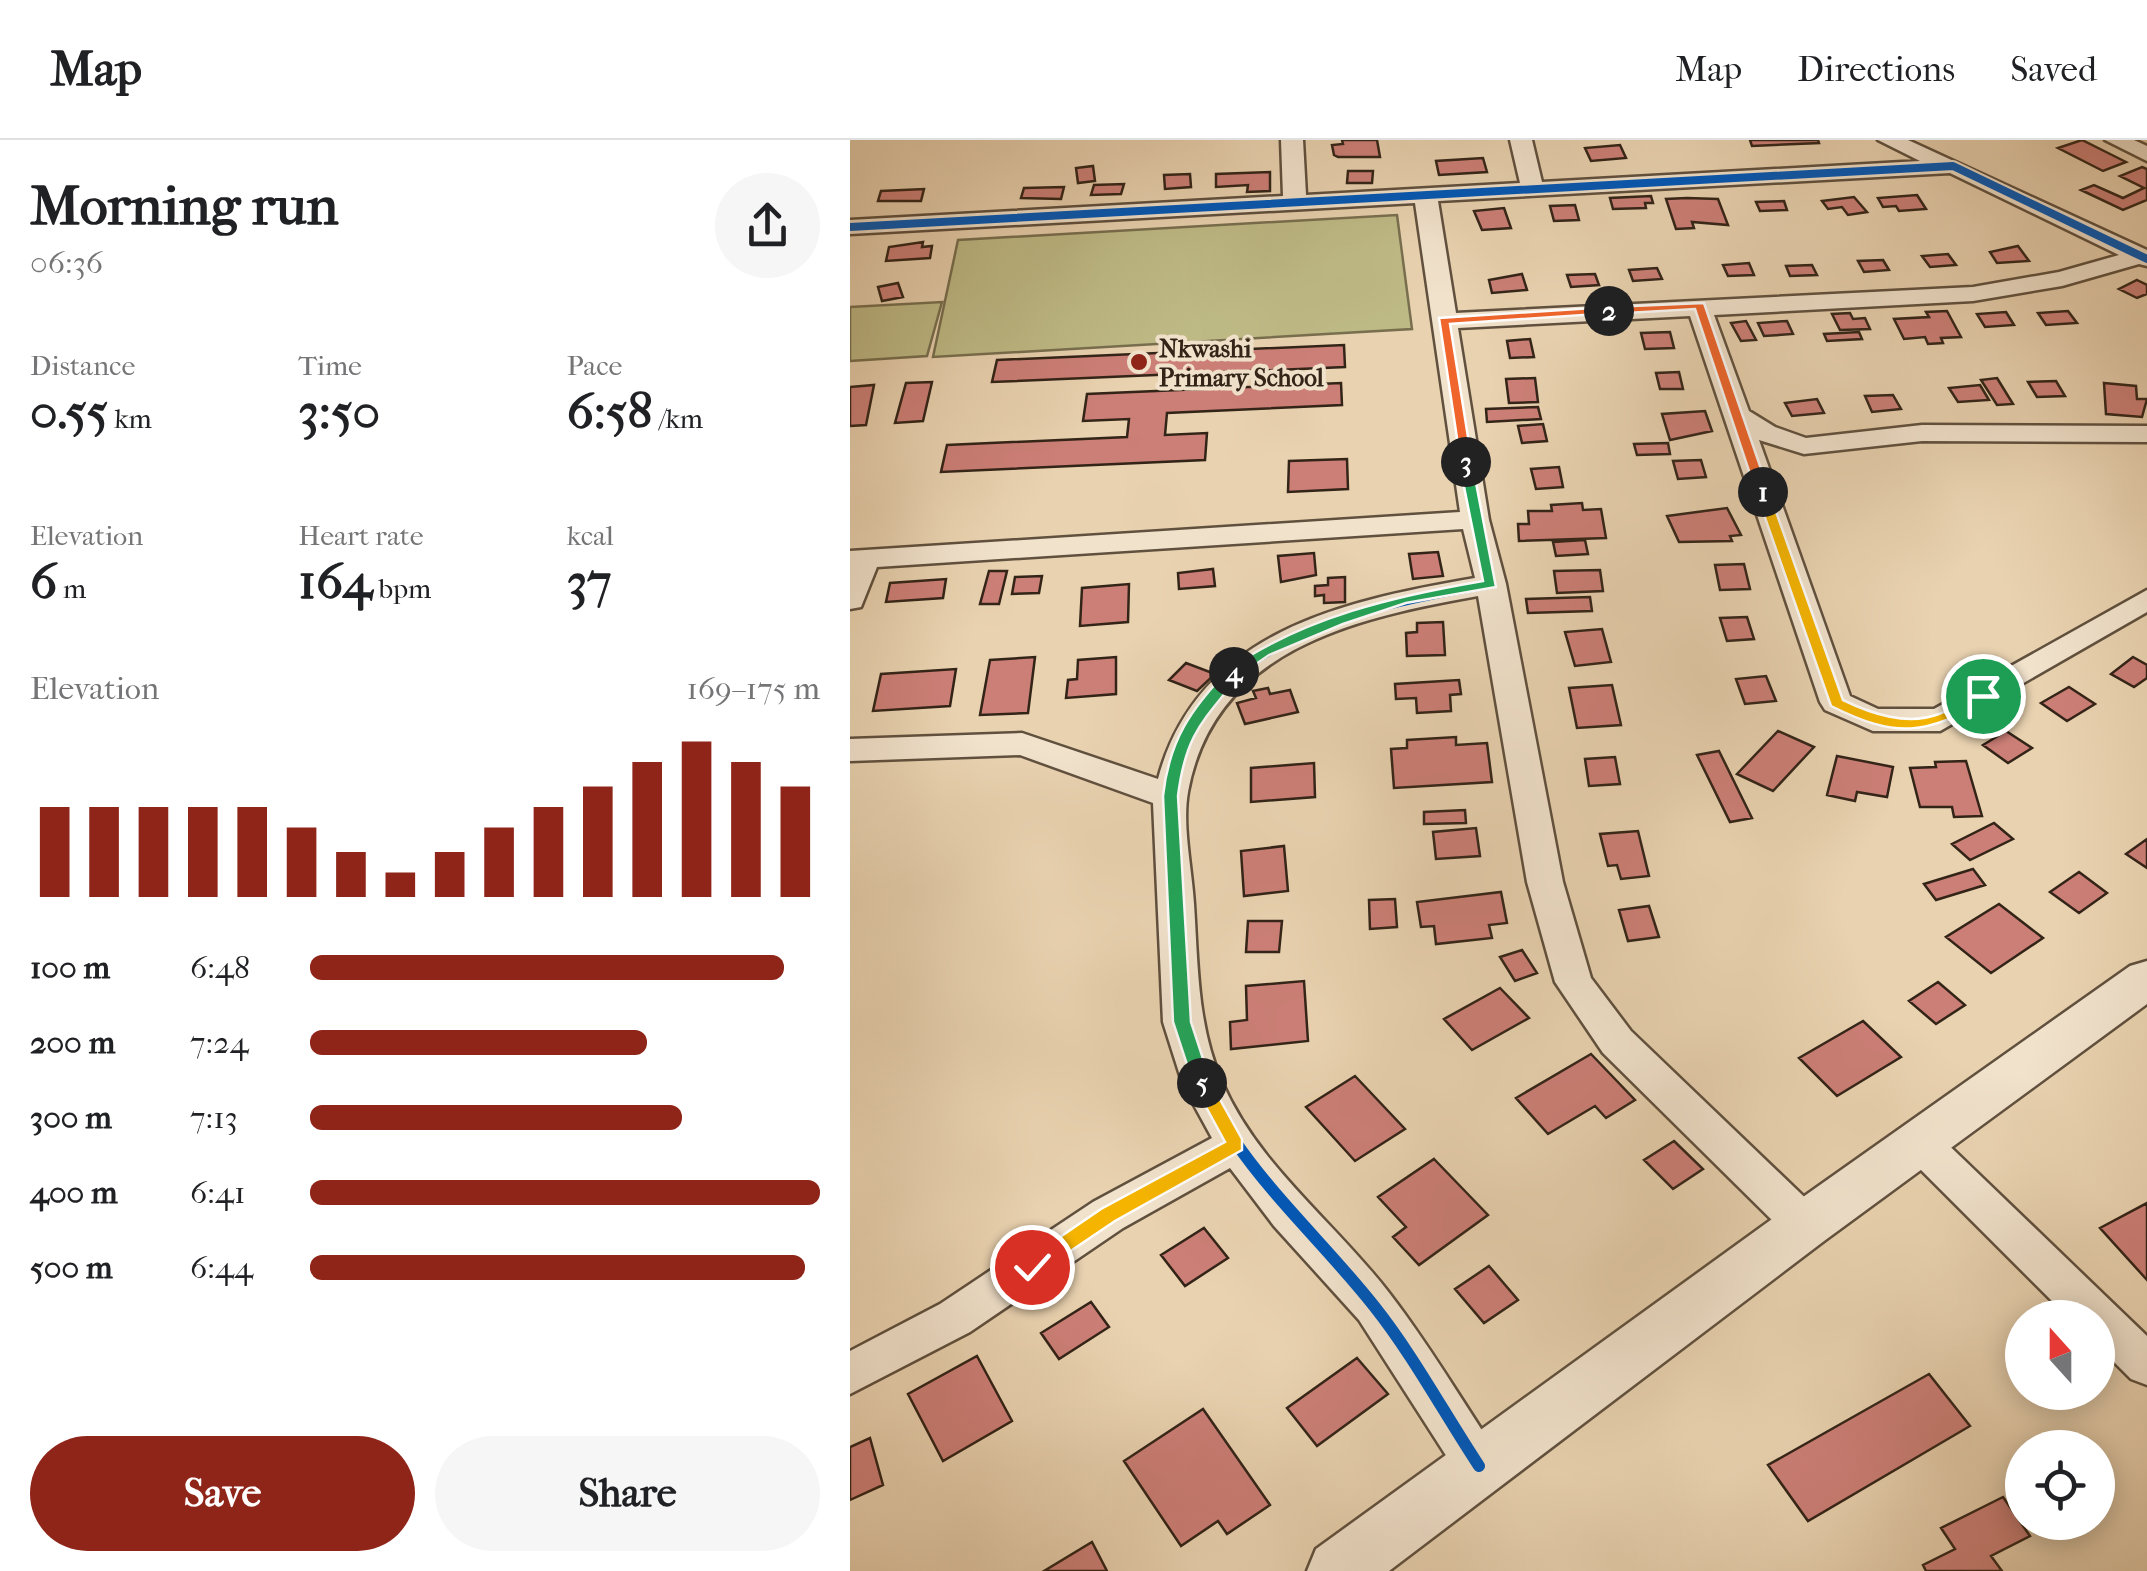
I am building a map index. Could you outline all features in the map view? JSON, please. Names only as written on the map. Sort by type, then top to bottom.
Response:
[{"type":"street","points":[[1292,140],[1295,204]]},
{"type":"street","points":[[1521,140],[1533,190]]},
{"type":"street","points":[[1888,140],[1953,166],[2144,258]]},
{"type":"street","points":[[2116,140],[2147,154]]},
{"type":"street","points":[[850,226],[1426,198],[1953,166]]},
{"type":"street","points":[[1426,198],[1474,520],[1491,584],[1545,882],[1574,982],[1617,1042],[1805,1225]]},
{"type":"street","points":[[1443,321],[1974,294],[2062,279],[2144,258]]},
{"type":"street","points":[[1700,306],[1836,702],[1873,720],[1940,720],[2147,598]]},
{"type":"street","points":[[1737,415],[1764,433],[1804,446],[1922,433],[2147,434]]},
{"type":"street","points":[[850,600],[857,559],[1474,520]]},
{"type":"street","points":[[1478,1466],[1374,1306],[1289,1213],[1236,1145],[1202,1085],[1182,1022],[1170,796],[1175,759],[1202,706],[1230,675],[1264,652],[1338,620],[1404,599],[1491,584]]},
{"type":"street","points":[[850,750],[1022,744],[1170,796]]},
{"type":"street","points":[[1338,1571],[1805,1225],[2147,979]]},
{"type":"street","points":[[1920,1143],[2147,1365]]},
{"type":"street","points":[[850,1374],[955,1318],[1108,1215],[1236,1145]]},
{"type":"shaded area","points":[[1397,215],[1412,329],[933,357],[958,240]]},
{"type":"shaded area","points":[[942,302],[927,356],[850,361],[850,307]]},
{"type":"building","points":[[1342,140],[1377,140],[1380,157],[1338,157],[1332,145],[1343,144]]},
{"type":"building","points":[[1750,140],[1818,140],[1819,143],[1752,146]]},
{"type":"building","points":[[2082,140],[2126,162],[2103,171],[2058,148]]},
{"type":"building","points":[[1620,145],[1626,158],[1591,161],[1585,148]]},
{"type":"building","points":[[1483,158],[1487,172],[1439,175],[1436,161]]},
{"type":"building","points":[[1093,166],[1095,181],[1078,183],[1076,168]]},
{"type":"building","points":[[2142,167],[2147,169],[2147,200],[2123,210],[2081,190],[2094,185],[2123,198],[2144,188],[2120,176]]},
{"type":"building","points":[[1348,171],[1373,171],[1372,183],[1347,183]]},
{"type":"building","points":[[1270,172],[1270,191],[1247,192],[1248,185],[1216,187],[1216,174]]},
{"type":"building","points":[[1190,174],[1191,187],[1165,189],[1164,175]]},
{"type":"building","points":[[1124,184],[1121,194],[1091,195],[1094,185]]},
{"type":"building","points":[[1064,187],[1061,199],[1021,198],[1024,188]]},
{"type":"building","points":[[924,189],[921,201],[878,201],[881,191]]},
{"type":"building","points":[[1917,195],[1926,209],[1899,211],[1896,206],[1883,207],[1878,198]]},
{"type":"building","points":[[1651,196],[1653,203],[1645,203],[1646,208],[1613,209],[1610,198]]},
{"type":"building","points":[[1854,197],[1867,212],[1848,215],[1842,207],[1828,209],[1822,201]]},
{"type":"building","points":[[1666,199],[1718,199],[1728,225],[1692,222],[1694,228],[1676,229]]},
{"type":"building","points":[[1784,201],[1787,210],[1760,211],[1756,202]]},
{"type":"building","points":[[1575,205],[1579,220],[1554,221],[1550,206]]},
{"type":"building","points":[[1504,208],[1511,228],[1482,230],[1474,211]]},
{"type":"building","points":[[923,242],[922,247],[932,246],[930,258],[886,261],[889,247]]},
{"type":"building","points":[[2018,246],[2029,261],[1997,263],[1990,252]]},
{"type":"building","points":[[1948,254],[1956,265],[1930,267],[1922,256]]},
{"type":"building","points":[[1883,260],[1889,270],[1864,272],[1858,261]]},
{"type":"building","points":[[1749,263],[1754,275],[1728,276],[1723,265]]},
{"type":"building","points":[[1812,265],[1817,275],[1790,276],[1786,266]]},
{"type":"building","points":[[1657,268],[1662,279],[1633,281],[1629,270]]},
{"type":"building","points":[[1522,274],[1527,290],[1492,293],[1489,280]]},
{"type":"building","points":[[1595,274],[1599,285],[1571,287],[1567,275]]},
{"type":"building","points":[[2137,280],[2147,285],[2147,294],[2137,298],[2119,289]]},
{"type":"building","points":[[898,283],[903,297],[882,301],[878,287]]},
{"type":"building","points":[[1947,311],[1961,337],[1941,338],[1943,343],[1928,344],[1925,337],[1904,339],[1894,319],[1929,317],[1926,312]]},
{"type":"building","points":[[2068,311],[2077,323],[2046,325],[2038,313]]},
{"type":"building","points":[[2006,312],[2014,325],[1985,327],[1977,314]]},
{"type":"building","points":[[1850,313],[1853,319],[1865,318],[1870,329],[1840,330],[1832,314]]},
{"type":"building","points":[[1746,321],[1756,340],[1741,341],[1731,323]]},
{"type":"building","points":[[1787,321],[1793,334],[1764,336],[1758,323]]},
{"type":"building","points":[[1670,332],[1674,348],[1645,349],[1641,333]]},
{"type":"building","points":[[1859,332],[1862,339],[1827,341],[1824,334]]},
{"type":"building","points":[[1530,339],[1534,357],[1510,358],[1507,341]]},
{"type":"building","points":[[1344,345],[1345,367],[992,382],[997,360]]},
{"type":"building","points":[[1679,372],[1683,389],[1660,389],[1656,373]]},
{"type":"building","points":[[1535,378],[1538,402],[1509,403],[1506,379]]},
{"type":"building","points":[[1997,378],[2013,404],[1997,405],[1981,380]]},
{"type":"building","points":[[2056,381],[2065,396],[2037,397],[2028,382]]},
{"type":"building","points":[[932,382],[923,421],[895,423],[906,383]]},
{"type":"building","points":[[1341,383],[1342,405],[1167,413],[1165,435],[1207,433],[1205,460],[941,472],[947,445],[1127,437],[1129,419],[1083,421],[1087,394]]},
{"type":"building","points":[[2104,383],[2136,386],[2137,399],[2147,399],[2142,417],[2106,414]]},
{"type":"building","points":[[874,385],[866,425],[850,426],[850,387]]},
{"type":"building","points":[[1980,385],[1989,400],[1958,402],[1949,388]]},
{"type":"building","points":[[1893,395],[1901,409],[1872,412],[1865,396]]},
{"type":"building","points":[[1817,399],[1824,413],[1792,416],[1785,403]]},
{"type":"building","points":[[1538,407],[1541,419],[1487,422],[1486,409]]},
{"type":"building","points":[[1705,411],[1712,431],[1670,440],[1662,414]]},
{"type":"building","points":[[1543,424],[1547,441],[1522,443],[1518,426]]},
{"type":"building","points":[[1668,443],[1670,454],[1637,455],[1634,444]]},
{"type":"building","points":[[1347,459],[1348,489],[1288,492],[1289,461]]},
{"type":"building","points":[[1701,460],[1706,477],[1678,479],[1673,461]]},
{"type":"building","points":[[1559,467],[1563,487],[1536,489],[1531,469]]},
{"type":"building","points":[[1582,503],[1583,510],[1601,509],[1606,538],[1519,541],[1518,524],[1529,524],[1528,511],[1552,511],[1551,505]]},
{"type":"building","points":[[1727,508],[1741,535],[1730,536],[1732,541],[1679,542],[1667,516]]},
{"type":"building","points":[[1585,540],[1588,554],[1556,556],[1553,542]]},
{"type":"building","points":[[1438,552],[1443,576],[1413,579],[1409,554]]},
{"type":"building","points":[[1314,553],[1316,575],[1281,582],[1278,556]]},
{"type":"building","points":[[1744,564],[1750,589],[1720,590],[1715,565]]},
{"type":"building","points":[[1213,569],[1215,586],[1179,589],[1178,573]]},
{"type":"building","points":[[1600,570],[1603,591],[1557,593],[1554,571]]},
{"type":"building","points":[[989,571],[1007,571],[999,604],[980,604]]},
{"type":"building","points":[[1042,576],[1039,593],[1012,594],[1015,577]]},
{"type":"building","points":[[1345,577],[1345,602],[1324,603],[1324,595],[1315,596],[1315,586],[1328,585],[1328,578]]},
{"type":"building","points":[[946,579],[943,598],[886,602],[890,583]]},
{"type":"building","points":[[1129,584],[1128,622],[1080,626],[1082,588]]},
{"type":"building","points":[[1590,597],[1592,611],[1528,613],[1526,599]]},
{"type":"building","points":[[1747,617],[1754,639],[1727,641],[1720,618]]},
{"type":"building","points":[[1443,622],[1445,655],[1407,656],[1406,633],[1417,632],[1417,623]]},
{"type":"building","points":[[1602,629],[1611,662],[1575,666],[1565,632]]},
{"type":"building","points":[[1035,657],[1028,713],[980,715],[990,660]]},
{"type":"building","points":[[1116,657],[1116,694],[1066,698],[1068,680],[1077,679],[1078,660]]},
{"type":"building","points":[[2133,657],[2147,665],[2147,678],[2134,687],[2111,674]]},
{"type":"building","points":[[1186,663],[1215,674],[1197,691],[1169,680]]},
{"type":"building","points":[[956,669],[950,706],[873,711],[881,674]]},
{"type":"building","points":[[1766,676],[1776,701],[1745,704],[1736,679]]},
{"type":"building","points":[[1459,680],[1461,694],[1450,695],[1451,711],[1417,713],[1416,698],[1396,699],[1395,684]]},
{"type":"building","points":[[1612,685],[1621,725],[1577,728],[1569,688]]},
{"type":"building","points":[[2069,687],[2095,704],[2067,721],[2041,703]]},
{"type":"building","points":[[1268,688],[1270,694],[1290,690],[1298,712],[1245,724],[1237,703],[1256,698],[1253,691]]},
{"type":"building","points":[[1778,731],[1814,747],[1773,791],[1737,774]]},
{"type":"building","points":[[2006,731],[2032,748],[2008,763],[1983,745]]},
{"type":"building","points":[[1456,737],[1456,745],[1487,743],[1492,782],[1394,788],[1391,749],[1407,748],[1407,740]]},
{"type":"building","points":[[1719,751],[1752,818],[1730,822],[1697,755]]},
{"type":"building","points":[[1837,756],[1893,767],[1887,797],[1857,792],[1855,801],[1827,795]]},
{"type":"building","points":[[1615,757],[1620,784],[1589,786],[1585,759]]},
{"type":"building","points":[[1966,761],[1982,816],[1954,817],[1952,807],[1920,807],[1910,768]]},
{"type":"building","points":[[1314,763],[1315,797],[1251,802],[1251,768]]},
{"type":"building","points":[[1465,810],[1466,823],[1424,824],[1424,812]]},
{"type":"building","points":[[1994,823],[2013,839],[1970,860],[1952,844]]},
{"type":"building","points":[[1476,828],[1480,856],[1436,859],[1433,832]]},
{"type":"building","points":[[1638,831],[1649,876],[1621,879],[1617,865],[1608,866],[1600,834]]},
{"type":"building","points":[[2147,839],[2147,868],[2126,854]]},
{"type":"building","points":[[1284,846],[1288,891],[1244,896],[1241,851]]},
{"type":"building","points":[[1973,869],[1985,885],[1936,900],[1924,884]]},
{"type":"building","points":[[2079,872],[2107,893],[2079,913],[2050,892]]},
{"type":"building","points":[[1501,892],[1507,923],[1489,925],[1492,938],[1436,944],[1434,926],[1421,927],[1417,902]]},
{"type":"building","points":[[1395,899],[1397,927],[1370,929],[1369,900]]},
{"type":"building","points":[[1999,904],[2043,938],[1991,973],[1946,937]]},
{"type":"building","points":[[1649,906],[1659,937],[1628,941],[1619,910]]},
{"type":"building","points":[[1248,921],[1282,921],[1279,952],[1246,952]]},
{"type":"building","points":[[1522,950],[1537,973],[1515,981],[1500,957]]},
{"type":"building","points":[[1304,981],[1308,1041],[1231,1049],[1230,1022],[1247,1020],[1246,986]]},
{"type":"building","points":[[1938,982],[1965,1005],[1936,1024],[1909,1001]]},
{"type":"building","points":[[1500,988],[1529,1018],[1472,1050],[1444,1019]]},
{"type":"building","points":[[1863,1021],[1901,1057],[1837,1096],[1799,1058]]},
{"type":"building","points":[[1591,1054],[1635,1100],[1606,1118],[1595,1106],[1548,1134],[1516,1098]]},
{"type":"building","points":[[1355,1076],[1405,1129],[1355,1161],[1306,1107]]},
{"type":"building","points":[[1674,1141],[1703,1169],[1673,1189],[1644,1160]]},
{"type":"building","points":[[1434,1159],[1488,1215],[1419,1265],[1393,1237],[1406,1227],[1378,1197]]},
{"type":"building","points":[[2147,1203],[2147,1280],[2100,1228]]},
{"type":"building","points":[[1204,1228],[1228,1258],[1185,1286],[1161,1255]]},
{"type":"building","points":[[1489,1266],[1518,1300],[1484,1323],[1455,1289]]},
{"type":"building","points":[[1091,1302],[1109,1327],[1059,1359],[1041,1333]]},
{"type":"building","points":[[977,1356],[1012,1421],[943,1461],[908,1394]]},
{"type":"building","points":[[1357,1358],[1388,1394],[1317,1446],[1287,1408]]},
{"type":"building","points":[[1929,1374],[1970,1426],[1808,1521],[1768,1465]]},
{"type":"building","points":[[1203,1409],[1270,1505],[1227,1534],[1218,1521],[1181,1546],[1124,1461]]},
{"type":"building","points":[[870,1438],[883,1485],[850,1500],[850,1447]]},
{"type":"building","points":[[2003,1497],[2005,1540],[2022,1540],[1991,1556],[2002,1571],[1926,1571],[1923,1565],[1955,1549],[1941,1528]]},
{"type":"building","points":[[1092,1542],[1107,1571],[1044,1571]]},
{"type":"cycle path","points":[[850,227],[1953,166],[2147,259]]},
{"type":"cycle path","points":[[1479,1466],[1374,1306],[1289,1213],[1236,1145],[1203,1085],[1182,1022],[1170,796],[1184,743],[1210,700],[1245,666],[1289,639],[1337,619],[1389,604],[1491,584]]},
{"type":"place","name":"Nkwashi Primary School","points":[[1139,362]]},
{"type":"route","points":[[1032,1267],[1108,1215],[1236,1145],[1202,1085],[1182,1022],[1170,796],[1175,759],[1202,706],[1230,675],[1264,652],[1338,620],[1404,599],[1491,584],[1474,520],[1443,321],[1700,306],[1836,702],[1873,720],[1906,722],[1940,720],[1983,696]]}]
